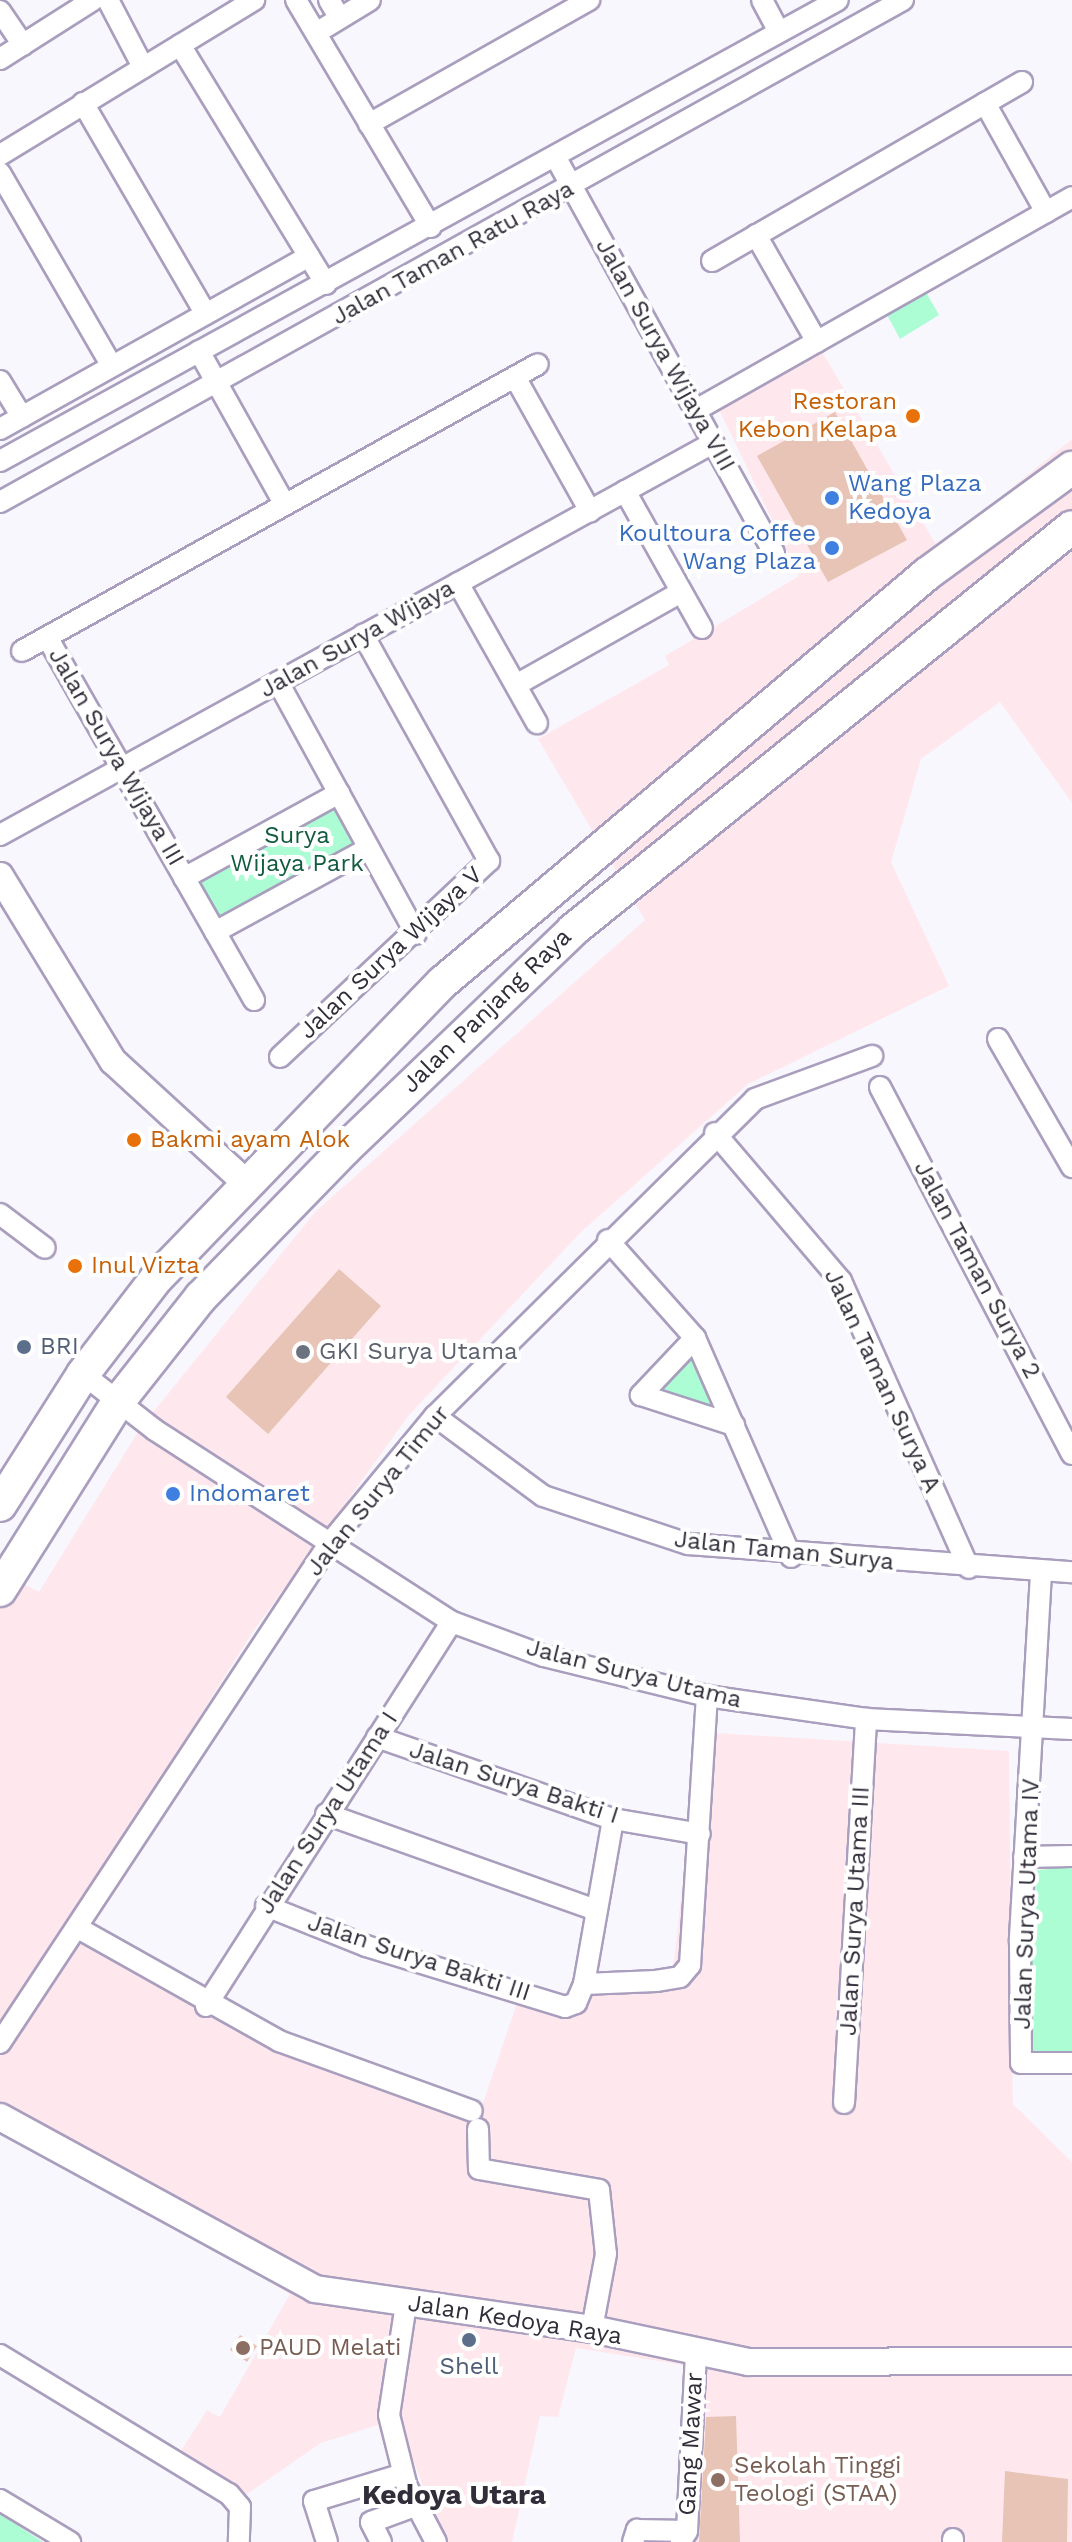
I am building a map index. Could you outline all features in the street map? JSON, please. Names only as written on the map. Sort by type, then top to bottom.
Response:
[{"type":"main road","name":"Jalan Panjang Raya","points":[[0,1505],[83,1374],[156,1279],[443,982],[927,574],[1072,468]]},
{"type":"main road","name":"Jalan Panjang Raya","points":[[0,1590],[118,1402],[201,1297],[482,1013],[829,717],[1072,527]]},
{"type":"main road","points":[[801,681],[808,709],[829,717]]},
{"type":"main road","points":[[762,716],[785,735],[786,753]]},
{"type":"street","points":[[0,59],[93,0]]},
{"type":"street","points":[[108,0],[143,67]]},
{"type":"street","points":[[0,155],[254,0]]},
{"type":"street","points":[[296,0],[431,227]]},
{"type":"street","points":[[316,33],[334,9],[370,0]]},
{"type":"street","points":[[369,124],[589,0]]},
{"type":"street","points":[[762,0],[779,32]]},
{"type":"street","name":"Jalan Taman Ratu Raya","points":[[0,502],[564,172],[779,32],[838,0]]},
{"type":"street","name":"Jalan Taman Ratu Raya","points":[[0,461],[431,227],[564,172],[903,0]]},
{"type":"street","points":[[0,11],[23,45]]},
{"type":"street","points":[[180,45],[326,284]]},
{"type":"street","points":[[712,261],[1022,82]]},
{"type":"street","points":[[83,103],[206,314]]},
{"type":"street","points":[[985,103],[1046,212]]},
{"type":"street","name":"Jalan Surya Wijaya VIII","points":[[564,172],[774,553]]},
{"type":"street","points":[[0,173],[112,366]]},
{"type":"street","points":[[696,410],[1072,197]]},
{"type":"street","points":[[756,235],[817,342]]},
{"type":"street","points":[[0,429],[309,256]]},
{"type":"street","points":[[200,353],[285,505]]},
{"type":"street","points":[[22,651],[538,364]]},
{"type":"street","points":[[515,377],[590,511]]},
{"type":"street","points":[[0,381],[22,417]]},
{"type":"street","name":"Jalan Surya Wijaya","points":[[0,835],[713,443]]},
{"type":"street","points":[[625,491],[702,628]]},
{"type":"street","points":[[458,583],[537,723]]},
{"type":"street","points":[[516,685],[681,592]]},
{"type":"street","name":"Jalan Surya Wijaya V","points":[[280,1057],[416,934],[489,861],[363,635]]},
{"type":"street","name":"Jalan Surya Wijaya III","points":[[47,637],[254,1000]]},
{"type":"street","points":[[278,682],[416,934]]},
{"type":"street","name":"Jalan Surya Wijaya III","points":[[184,878],[339,793]]},
{"type":"street","points":[[215,932],[369,848]]},
{"type":"street","points":[[0,876],[113,1061],[246,1183]]},
{"type":"street","points":[[998,1039],[1072,1167]]},
{"type":"street","name":"Jalan Surya Timur","points":[[0,2043],[329,1544],[435,1416],[715,1133],[755,1099],[872,1056]]},
{"type":"street","name":"Jalan Taman Surya 2","points":[[880,1087],[1072,1454]]},
{"type":"street","name":"Jalan Taman Surya A","points":[[715,1133],[841,1281],[969,1568]]},
{"type":"street","points":[[0,1214],[45,1248]]},
{"type":"street","points":[[608,1240],[695,1338],[791,1557]]},
{"type":"street","points":[[695,1338],[641,1395],[734,1425]]},
{"type":"street","name":"Jalan Surya Utama","points":[[83,1374],[118,1402],[329,1544],[452,1622],[544,1656],[707,1696],[866,1719],[1034,1731],[1072,1729]]},
{"type":"street","name":"Jalan Taman Surya","points":[[435,1416],[543,1496],[616,1526],[688,1544],[791,1557],[1041,1573],[1072,1572]]},
{"type":"street","name":"Jalan Surya Utama IV","points":[[1041,1573],[1034,1731],[1024,1857],[1021,2063],[1034,2067],[1072,2063]]},
{"type":"street","name":"Jalan Surya Utama I","points":[[206,2006],[266,1906],[452,1622]]},
{"type":"street","points":[[613,1819],[584,1984],[656,1981],[686,1972],[700,1834],[707,1696]]},
{"type":"street","name":"Jalan Surya Utama III","points":[[844,2103],[866,1719]]},
{"type":"street","name":"Jalan Surya Bakti I","points":[[377,1737],[613,1819],[700,1834]]},
{"type":"street","points":[[326,1814],[595,1910]]},
{"type":"street","points":[[1024,1857],[1072,1856]]},
{"type":"street","name":"Jalan Surya Bakti III","points":[[266,1906],[366,1946],[572,2005],[584,1984]]},
{"type":"street","points":[[78,1928],[206,2006],[334,2065],[475,2120],[479,2169],[599,2190],[606,2254],[592,2329]]},
{"type":"street","name":"Jalan Kedoya Raya","points":[[0,2117],[302,2285],[406,2304],[592,2329],[696,2356],[1072,2361]]},
{"type":"street","points":[[406,2304],[389,2408],[403,2474],[415,2506],[436,2542]]},
{"type":"street","points":[[0,2355],[229,2494],[240,2507],[239,2542]]},
{"type":"street","name":"Gang Mawar","points":[[633,2542],[637,2530],[684,2536],[696,2356]]},
{"type":"street","points":[[327,2542],[314,2501],[403,2474]]},
{"type":"street","points":[[0,2500],[70,2542]]},
{"type":"street","points":[[381,2542],[371,2522],[415,2506]]},
{"type":"shaded area","points":[[818,345],[938,548],[1072,439],[1072,803],[1000,702],[921,759],[891,862],[949,986],[748,1084],[580,1233],[409,1415],[252,1633],[66,1929],[257,2034],[478,2118],[521,1991],[572,2002],[673,1971],[699,1732],[1009,1751],[1013,2104],[1072,2162],[1072,2542],[693,2542],[696,2367],[576,2348],[558,2417],[540,2416],[512,2542],[444,2542],[407,2444],[386,2452],[378,2425],[321,2443],[240,2499],[175,2460],[207,2410],[220,2417],[290,2294],[0,2124],[0,1571],[39,1592],[141,1427],[316,1211],[645,920],[538,739],[669,665],[665,656],[799,576],[715,401]]},
{"type":"green space","points":[[916,275],[939,315],[900,339],[877,296]]},
{"type":"green space","name":"Surya Wijaya Park","points":[[331,800],[358,849],[219,923],[192,875]]},
{"type":"green space","points":[[692,1353],[714,1408],[653,1388]]},
{"type":"green space","points":[[1072,1866],[1072,2051],[1030,2055],[1031,1871]]},
{"type":"green space","points":[[0,2514],[43,2542],[0,2542]]},
{"type":"building","name":"Wang Plaza Kedoya","points":[[835,412],[907,540],[828,582],[757,456]]},
{"type":"building","name":"GKI Surya Utama","points":[[339,1269],[381,1306],[268,1434],[226,1397]]},
{"type":"building","name":"PAUD Melati","points":[[240,2335],[257,2346],[247,2362],[230,2350]]},
{"type":"building","name":"Sekolah Tinggi Teologi (STAA)","points":[[736,2416],[740,2542],[699,2542],[706,2417]]},
{"type":"building","points":[[1005,2471],[1068,2479],[1067,2542],[1002,2542]]},
{"type":"place","name":"Restoran Kebon Kelapa","points":[[913,416]]},
{"type":"place","name":"Wang Plaza Kedoya","points":[[832,498]]},
{"type":"place","name":"Koultoura Coffee Wang Plaza","points":[[832,548]]},
{"type":"place","name":"Bakmi ayam Alok","points":[[134,1140]]},
{"type":"place","name":"Inul Vizta","points":[[75,1266]]},
{"type":"place","name":"BRI","points":[[24,1347]]},
{"type":"place","name":"GKI Surya Utama","points":[[303,1352]]},
{"type":"place","name":"Indomaret","points":[[173,1494]]},
{"type":"place","name":"Shell","points":[[469,2340]]},
{"type":"place","name":"PAUD Melati","points":[[243,2348]]},
{"type":"place","name":"Sekolah Tinggi Teologi (STAA)","points":[[718,2480]]},
{"type":"district","name":"Kedoya Utara","points":[[454,2495]]}]
